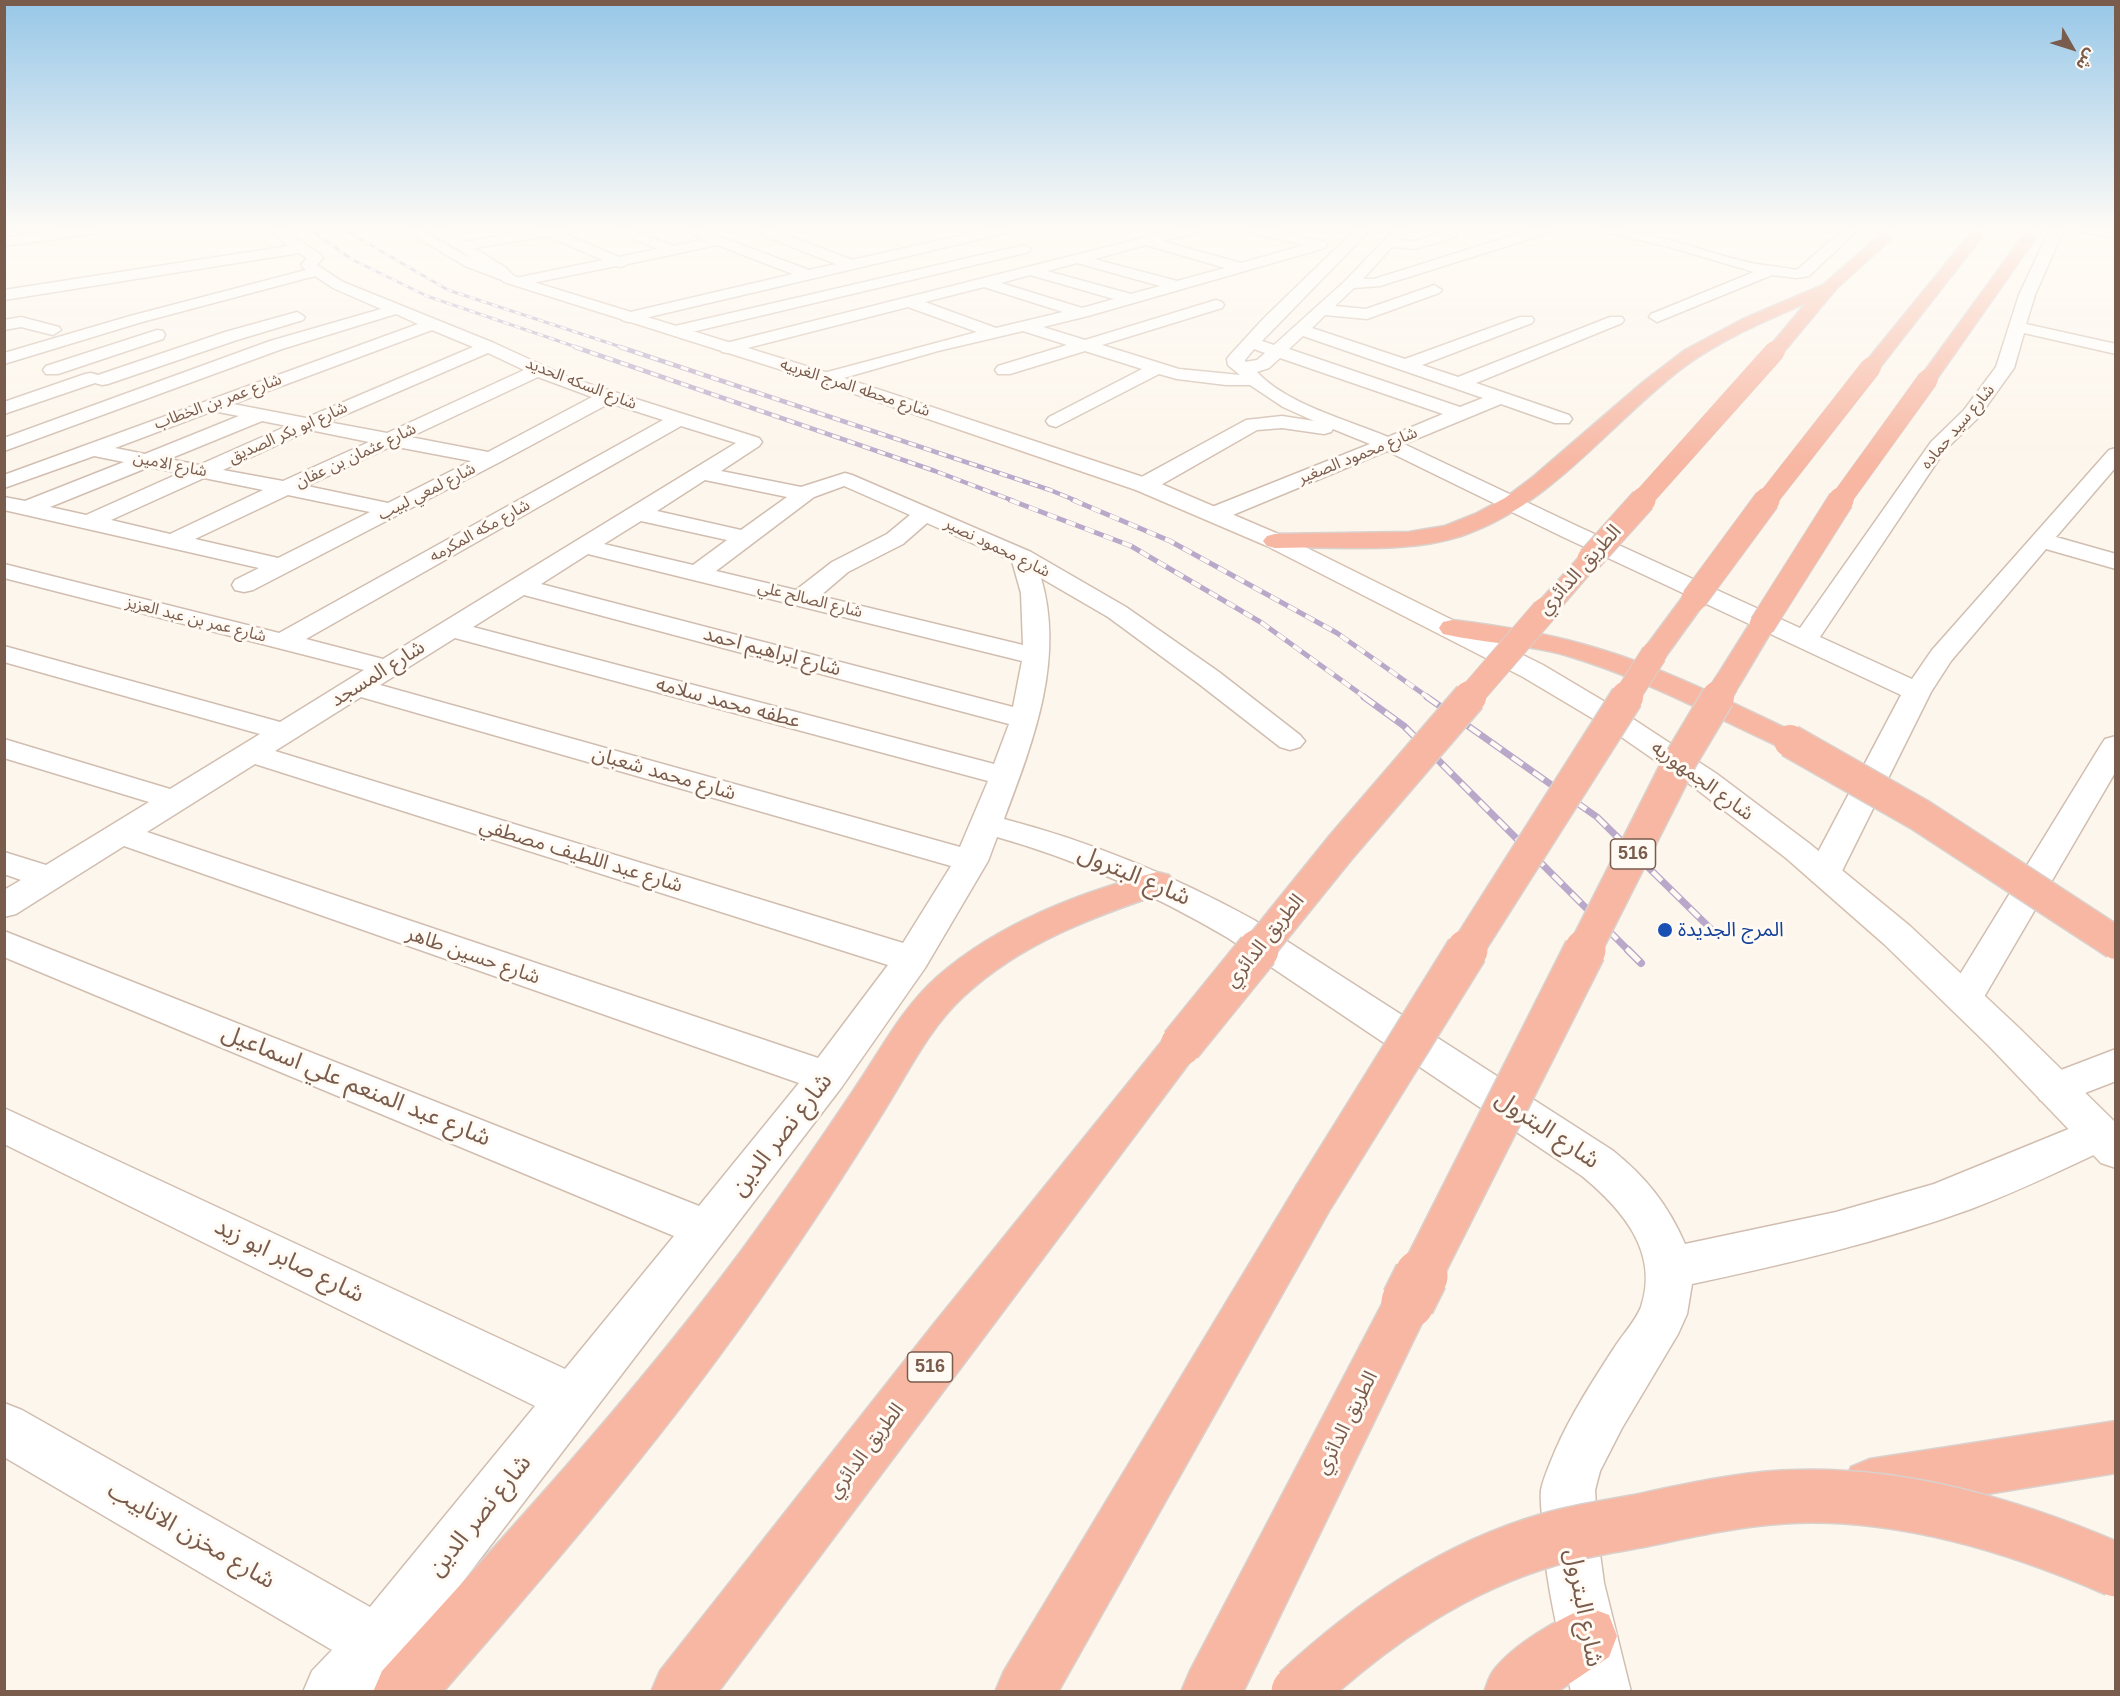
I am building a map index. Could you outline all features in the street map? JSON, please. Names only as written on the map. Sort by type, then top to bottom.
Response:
[{"type":"highway","points":[[1275,541],[1384,540],[1424,537],[1464,527],[1512,504],[1526,494],[1654,382],[1694,352],[1735,329],[1782,308]]},
{"type":"highway","name":"الطريق الدائري","points":[[681,1692],[964,1322],[1174,1054],[1327,865],[1461,705],[1811,308]]},
{"type":"highway","points":[[1025,1692],[1313,1198],[1654,654],[1763,503],[1917,308]]},
{"type":"highway","name":"الطريق الدائري","points":[[1211,1692],[1681,759],[1827,519],[1979,308]]},
{"type":"highway","points":[[1452,628],[1522,637],[1591,654],[1657,679],[1790,741],[1940,828],[2115,943]]},
{"type":"highway","points":[[390,1668],[580,1491],[739,1291],[825,1169],[882,1082],[899,1047],[947,988],[984,958],[1039,925],[1157,883]]},
{"type":"highway","points":[[1298,1692],[1326,1665],[1379,1623],[1435,1588],[1492,1559],[1551,1538],[1735,1502],[1800,1496],[2115,1447]]},
{"type":"highway","points":[[1800,1496],[1869,1500],[1945,1513],[2026,1535],[2115,1570]]},
{"type":"highway","points":[[1514,1692],[1534,1672],[1588,1636]]},
{"type":"street","points":[[4,345],[120,308]]},
{"type":"street","points":[[4,360],[177,308]]},
{"type":"street","name":"شارع محطه المرج الغربيه","points":[[602,308],[826,378],[1144,485],[1215,514]]},
{"type":"street","points":[[628,316],[662,308]]},
{"type":"street","points":[[675,332],[775,308]]},
{"type":"street","points":[[728,348],[879,308]]},
{"type":"street","points":[[926,308],[995,333]]},
{"type":"street","points":[[1016,308],[1050,321]]},
{"type":"street","points":[[1067,308],[1082,313]]},
{"type":"street","points":[[826,378],[934,347],[1099,308]]},
{"type":"street","points":[[1005,370],[1082,344],[1213,308]]},
{"type":"street","points":[[1283,308],[1236,359],[1237,365],[1275,395],[1388,444],[1917,692]]},
{"type":"street","points":[[1024,327],[1157,368],[1199,378],[1250,375],[1321,310],[1367,314],[1383,308]]},
{"type":"street","points":[[1657,317],[1679,308]]},
{"type":"street","name":"شارع سيد حماده","points":[[1806,638],[1938,446],[1971,414],[1999,378],[2010,358],[2024,308]]},
{"type":"street","points":[[4,445],[311,333],[397,309]]},
{"type":"street","name":"شارع السكه الحديد","points":[[397,309],[538,370],[678,420],[752,442]]},
{"type":"street","points":[[4,408],[231,336],[315,312]]},
{"type":"street","points":[[1248,314],[1270,321]]},
{"type":"street","points":[[1405,365],[1526,320]]},
{"type":"street","points":[[1458,384],[1616,320]]},
{"type":"street","points":[[4,325],[18,322],[53,330]]},
{"type":"street","name":"شارع عمر بن الخطاب","points":[[4,482],[432,324]]},
{"type":"street","points":[[2019,327],[2115,349]]},
{"type":"street","points":[[1300,329],[1562,419]]},
{"type":"street","points":[[52,370],[171,330]]},
{"type":"street","points":[[1250,342],[1461,414]]},
{"type":"street","name":"شارع ابو بكر الصديق","points":[[90,522],[488,347]]},
{"type":"street","points":[[4,360],[156,389],[309,424],[491,459]]},
{"type":"street","points":[[4,376],[33,367]]},
{"type":"street","points":[[1056,421],[1157,368]]},
{"type":"street","name":"شارع عثمان بن عفان","points":[[173,541],[538,370]]},
{"type":"street","name":"شارع لمعي لبيب","points":[[244,585],[491,459],[608,396]]},
{"type":"street","name":"شارع محمود الصغير","points":[[1215,514],[1500,398]]},
{"type":"street","points":[[28,508],[260,414]]},
{"type":"street","name":"شارع مكه المكرمه","points":[[282,642],[678,420]]},
{"type":"street","points":[[1144,485],[1253,424],[1274,422],[1317,428],[1348,427]]},
{"type":"street","name":"شارع المسجد","points":[[4,906],[752,442]]},
{"type":"street","name":"شارع الامين","points":[[90,449],[392,510]]},
{"type":"street","points":[[1824,873],[1917,692],[1941,656],[2043,541],[2115,454]]},
{"type":"street","points":[[702,473],[805,494]]},
{"type":"street","name":"شارع محمود نصير","points":[[696,574],[805,494],[845,478],[1023,557],[1117,612],[1209,678],[1290,741]]},
{"type":"street","points":[[4,503],[280,566]]},
{"type":"street","points":[[637,513],[746,538]]},
{"type":"street","points":[[802,598],[840,567],[895,539],[926,514]]},
{"type":"street","name":"شارع الجمهوريه","points":[[1215,514],[1452,628],[1533,671],[1617,721],[1706,781],[1824,873],[1896,935],[1964,999],[2107,1142]]},
{"type":"street","points":[[2043,541],[2115,562]]},
{"type":"street","name":"شارع الصالح علي","points":[[584,546],[1036,657]]},
{"type":"street","name":"شارع نصر الدين","points":[[333,1692],[390,1668],[573,1398],[827,1077],[912,960],[978,842],[1025,719],[1036,657],[1036,613],[1023,557]]},
{"type":"street","name":"شارع عمر بن عبد العزيز","points":[[4,571],[388,668]]},
{"type":"street","name":"شارع ابراهيم احمد","points":[[520,586],[1025,719]]},
{"type":"street","name":"عطفه محمد سلامه","points":[[451,629],[1005,776]]},
{"type":"street","points":[[4,654],[285,732]]},
{"type":"street","name":"شارع محمد شعبان","points":[[356,687],[978,842]]},
{"type":"street","points":[[1964,999],[2115,745]]},
{"type":"street","points":[[4,748],[175,800]]},
{"type":"street","name":"شارع عبد اللطيف مصطفي","points":[[250,753],[912,960]]},
{"type":"street","name":"شارع حسين طاهر","points":[[120,834],[827,1077]]},
{"type":"street","name":"شارع البترول","points":[[978,842],[1071,849],[1157,883],[1241,930],[1598,1162],[1619,1179],[1652,1219],[1663,1243],[1669,1268],[1668,1293],[1662,1316],[1605,1408],[1582,1452],[1568,1490],[1569,1538],[1576,1586],[1601,1692]]},
{"type":"street","points":[[4,863],[50,877]]},
{"type":"street","name":"شارع عبد المنعم علي اسماعيل","points":[[4,943],[707,1229]]},
{"type":"street","points":[[2054,1089],[2115,1064]]},
{"type":"street","name":"شارع صابر ابو زيد","points":[[4,1125],[573,1398]]},
{"type":"street","points":[[1669,1268],[1853,1228],[1936,1202],[2107,1142]]},
{"type":"street","name":"شارع مخزن الانابيب","points":[[10,1440],[390,1668]]},
{"type":"railway","points":[[463,308],[579,348]]},
{"type":"railway","points":[[503,308],[624,348]]},
{"type":"railway","points":[[575,347],[935,471],[1014,501]]},
{"type":"railway","points":[[620,347],[1050,490],[1077,501]]},
{"type":"railway","points":[[1010,500],[1131,546],[1262,623],[1366,698]]},
{"type":"railway","points":[[1073,500],[1170,541],[1337,633],[1429,698]]},
{"type":"railway","points":[[1364,697],[1404,726],[1641,963]]},
{"type":"railway","points":[[1427,697],[1597,817],[1715,933]]},
{"type":"place","name":"المرج الجديدة","points":[[1665,930]]}]
